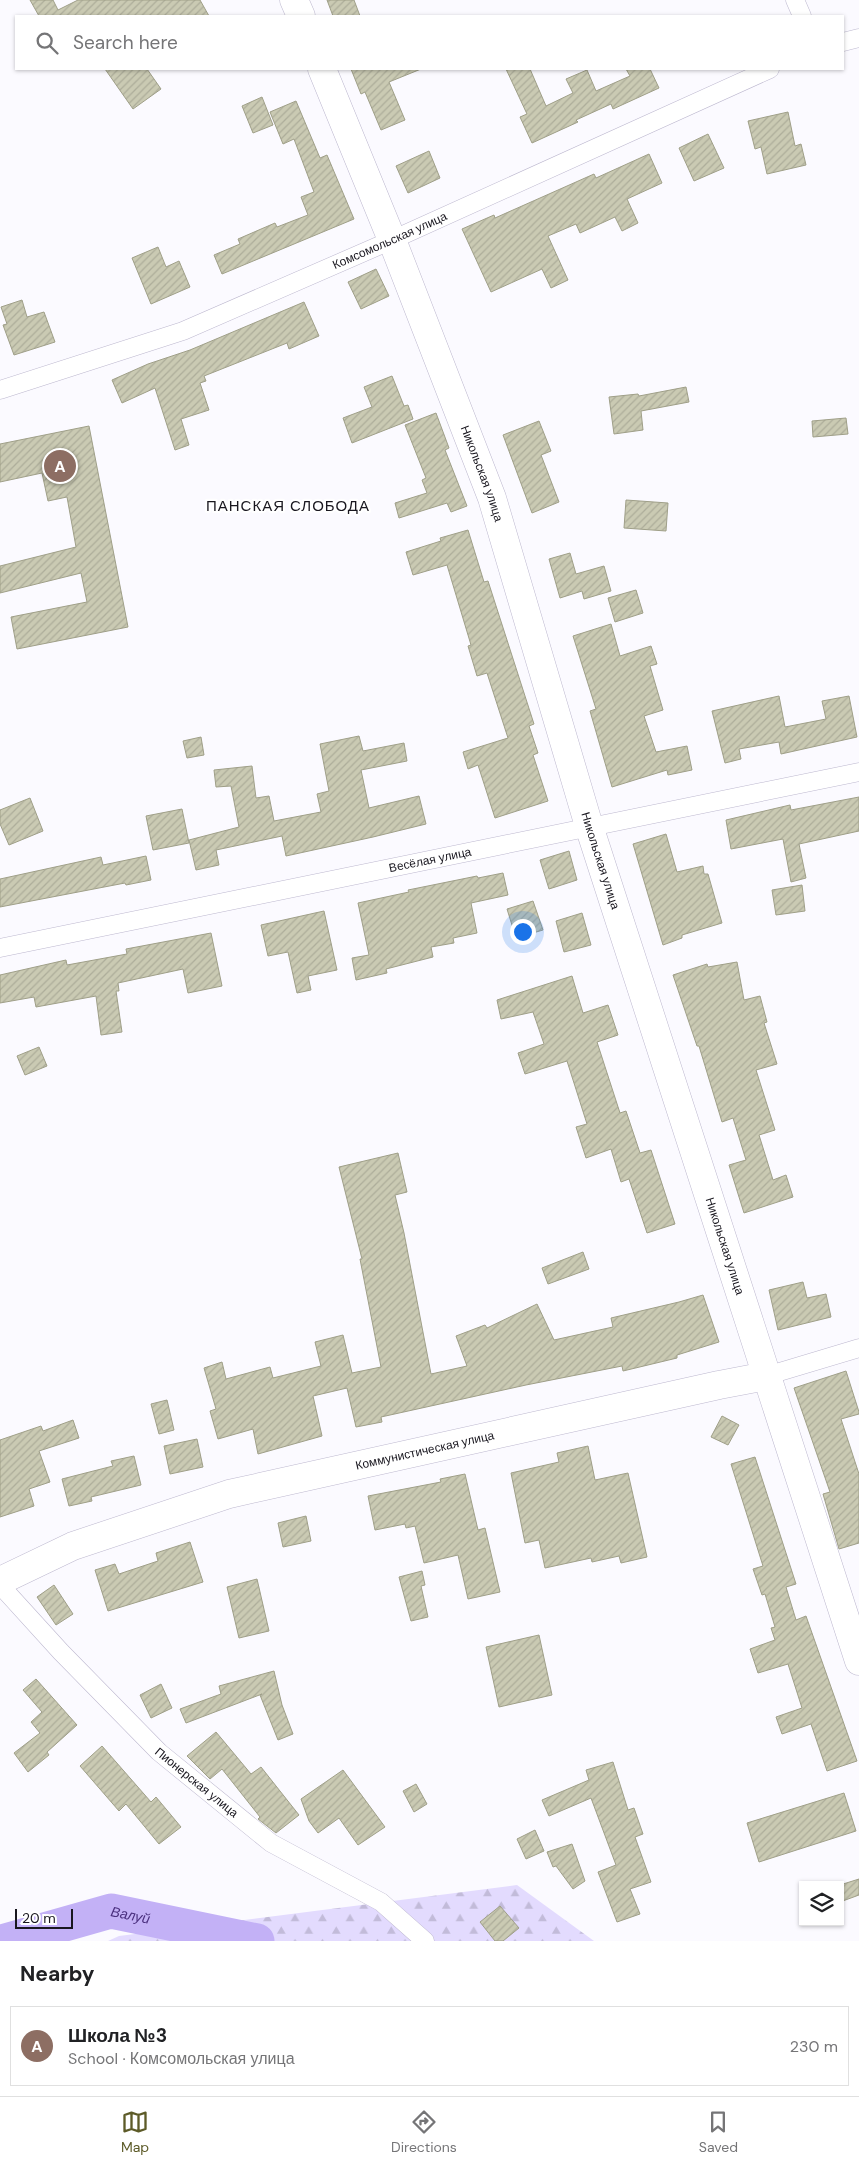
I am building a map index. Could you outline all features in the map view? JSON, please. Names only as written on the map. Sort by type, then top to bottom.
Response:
[{"type":"main road","points":[[294,0],[301,15]]},
{"type":"main road","name":"Никольская улица","points":[[322,70],[392,240],[492,498],[589,826],[859,1661]]},
{"type":"main road","name":"Коммунистическая улица","points":[[0,1580],[73,1546],[229,1494],[766,1376]]},
{"type":"street","points":[[795,0],[802,15]]},
{"type":"street","points":[[844,42],[859,38]]},
{"type":"street","name":"Комсомольская улица","points":[[0,390],[183,331],[392,240],[768,70]]},
{"type":"street","name":"Весёлая улица","points":[[0,948],[859,772]]},
{"type":"street","name":"Коммунистическая улица","points":[[766,1376],[859,1348]]},
{"type":"street","name":"Пионерская улица","points":[[0,1585],[159,1752],[271,1843],[381,1902],[425,1941]]},
{"type":"green space","points":[[517,1885],[594,1941],[108,1941],[119,1936]]},
{"type":"building","points":[[30,0],[53,0],[58,10],[78,0],[200,0],[208,15],[38,15]]},
{"type":"building","points":[[327,0],[354,0],[360,15],[333,15]]},
{"type":"building","points":[[106,70],[148,70],[161,89],[133,109]]},
{"type":"building","points":[[351,70],[419,70],[389,82],[405,120],[381,130],[365,92],[361,94]]},
{"type":"building","points":[[506,70],[530,70],[546,106],[573,93],[566,79],[587,70],[596,91],[630,76],[627,70],[650,70],[659,88],[613,109],[611,104],[576,120],[578,122],[532,143],[520,117],[527,114]]},
{"type":"building","points":[[262,97],[273,125],[253,133],[242,106]]},
{"type":"building","points":[[296,101],[320,158],[327,155],[354,219],[222,274],[214,255],[240,244],[238,239],[275,223],[277,227],[308,215],[301,197],[314,192],[294,139],[283,144],[270,112]]},
{"type":"building","points":[[788,112],[795,146],[801,144],[806,165],[767,174],[761,147],[755,149],[748,121]]},
{"type":"building","points":[[708,134],[724,168],[694,181],[679,148]]},
{"type":"building","points":[[429,151],[440,178],[408,193],[396,166]]},
{"type":"building","points":[[649,154],[662,183],[627,199],[638,223],[622,231],[615,217],[580,233],[576,224],[548,236],[568,280],[551,288],[542,269],[491,292],[462,229],[494,215],[495,218],[594,174],[596,178]]},
{"type":"building","points":[[158,247],[166,267],[179,261],[190,287],[151,304],[132,258]]},
{"type":"building","points":[[376,269],[389,296],[361,309],[348,282]]},
{"type":"building","points":[[22,300],[27,317],[44,312],[55,342],[14,355],[3,325],[7,324],[1,307]]},
{"type":"building","points":[[304,302],[319,336],[289,349],[287,343],[204,376],[206,381],[200,383],[209,410],[181,419],[189,445],[175,450],[155,388],[122,403],[112,380],[148,364],[190,350]]},
{"type":"building","points":[[392,376],[404,406],[408,405],[413,419],[352,443],[343,418],[372,407],[364,387]]},
{"type":"building","points":[[686,387],[689,402],[641,411],[643,430],[614,434],[609,397],[638,394],[639,396]]},
{"type":"building","points":[[436,413],[449,448],[445,450],[467,506],[451,512],[447,503],[399,518],[395,503],[427,493],[422,480],[426,478],[405,425]]},
{"type":"building","points":[[846,418],[848,434],[813,437],[812,421]]},
{"type":"building","points":[[539,421],[551,451],[541,455],[559,502],[532,513],[503,435]]},
{"type":"building","points":[[89,426],[128,627],[17,649],[11,617],[87,602],[81,573],[0,593],[0,566],[76,547],[67,497],[48,501],[42,473],[0,482],[0,444]]},
{"type":"building","points":[[626,500],[668,503],[666,531],[624,528]]},
{"type":"building","points":[[468,530],[484,582],[488,581],[534,724],[529,726],[538,753],[533,755],[548,801],[495,818],[478,765],[468,769],[463,752],[508,738],[487,673],[477,676],[468,646],[471,645],[447,565],[413,575],[406,552],[441,541],[440,538]]},
{"type":"building","points":[[570,553],[576,574],[604,566],[611,591],[584,599],[582,591],[560,598],[549,559]]},
{"type":"building","points":[[636,590],[643,613],[615,622],[608,598]]},
{"type":"building","points":[[611,624],[620,656],[651,646],[657,664],[650,666],[663,710],[644,716],[656,752],[687,746],[692,770],[668,775],[667,770],[612,787],[590,711],[596,709],[573,636]]},
{"type":"building","points":[[779,696],[785,727],[826,719],[822,701],[849,696],[857,737],[781,754],[779,742],[739,749],[741,759],[725,763],[712,711]]},
{"type":"building","points":[[359,736],[363,751],[404,743],[407,761],[361,770],[369,808],[419,796],[426,824],[286,856],[282,836],[216,850],[219,865],[196,870],[189,840],[239,827],[231,786],[216,787],[214,770],[252,766],[256,798],[269,796],[274,821],[321,812],[317,794],[329,791],[320,744]]},
{"type":"building","points":[[201,737],[204,755],[187,758],[183,741]]},
{"type":"building","points":[[859,797],[859,831],[799,844],[806,878],[791,882],[783,839],[731,849],[726,820],[790,805],[791,810]]},
{"type":"building","points":[[30,798],[43,831],[9,845],[0,824],[0,810]]},
{"type":"building","points":[[182,809],[189,843],[153,850],[146,816]]},
{"type":"building","points":[[666,834],[677,872],[703,866],[704,874],[708,874],[722,923],[682,935],[682,938],[663,945],[633,844]]},
{"type":"building","points":[[569,851],[577,880],[549,889],[540,860]]},
{"type":"building","points":[[146,856],[151,880],[126,885],[125,883],[0,907],[0,879],[101,857],[103,865]]},
{"type":"building","points":[[503,873],[508,895],[471,903],[477,933],[453,938],[454,943],[431,947],[433,957],[386,969],[387,973],[356,980],[352,958],[369,955],[358,903],[409,892],[408,890],[477,876],[478,878]]},
{"type":"building","points":[[802,885],[805,911],[776,915],[772,890]]},
{"type":"building","points":[[533,901],[543,930],[516,938],[507,909]]},
{"type":"building","points":[[324,911],[337,970],[308,976],[311,990],[297,993],[288,952],[268,956],[261,925]]},
{"type":"building","points":[[582,913],[591,945],[564,952],[556,921]]},
{"type":"building","points":[[211,933],[222,986],[188,993],[183,969],[118,983],[119,991],[116,991],[122,1032],[101,1035],[96,996],[36,1007],[34,997],[0,1003],[0,975],[66,960],[67,965],[127,954],[126,949]]},
{"type":"building","points":[[737,962],[744,1000],[760,996],[767,1022],[764,1023],[777,1064],[756,1070],[775,1130],[759,1135],[773,1180],[786,1175],[793,1197],[744,1213],[729,1165],[746,1160],[733,1118],[722,1122],[699,1046],[697,1046],[673,975],[707,964],[708,967]]},
{"type":"building","points":[[572,976],[583,1013],[608,1005],[618,1035],[597,1042],[620,1113],[626,1111],[640,1153],[651,1150],[675,1224],[647,1233],[629,1179],[621,1182],[611,1149],[586,1158],[576,1127],[587,1124],[567,1061],[525,1074],[518,1053],[544,1044],[533,1012],[501,1019],[497,1000]]},
{"type":"building","points":[[39,1047],[47,1066],[25,1075],[17,1056]]},
{"type":"building","points":[[398,1153],[407,1192],[395,1195],[431,1374],[467,1366],[456,1336],[485,1325],[487,1328],[537,1304],[554,1340],[613,1327],[611,1318],[703,1295],[719,1342],[677,1355],[677,1358],[623,1371],[622,1366],[526,1385],[381,1417],[382,1422],[356,1427],[347,1388],[313,1396],[322,1436],[258,1454],[253,1429],[218,1439],[210,1411],[216,1409],[204,1368],[222,1362],[226,1379],[270,1367],[273,1378],[321,1366],[315,1342],[343,1335],[352,1373],[381,1367],[360,1259],[362,1259],[339,1167]]},
{"type":"building","points":[[583,1252],[589,1269],[548,1284],[542,1268]]},
{"type":"building","points":[[803,1282],[807,1298],[826,1294],[831,1317],[778,1330],[769,1290]]},
{"type":"building","points":[[846,1371],[859,1412],[859,1414],[841,1419],[859,1474],[859,1543],[839,1549],[823,1494],[830,1492],[794,1388]]},
{"type":"building","points":[[167,1400],[174,1430],[159,1434],[151,1404]]},
{"type":"building","points":[[722,1416],[739,1425],[728,1445],[711,1437]]},
{"type":"building","points":[[73,1420],[79,1438],[39,1451],[50,1482],[29,1489],[34,1506],[0,1517],[0,1440],[41,1426],[43,1431]]},
{"type":"building","points":[[197,1439],[203,1467],[170,1474],[164,1446]]},
{"type":"building","points":[[588,1446],[595,1480],[628,1473],[647,1557],[621,1563],[619,1556],[592,1562],[591,1558],[545,1568],[539,1540],[525,1543],[511,1473],[559,1462],[557,1453]]},
{"type":"building","points":[[134,1456],[141,1485],[91,1497],[92,1501],[69,1506],[62,1479],[113,1466],[111,1461]]},
{"type":"building","points":[[755,1457],[796,1584],[786,1587],[796,1620],[806,1616],[857,1761],[827,1771],[811,1724],[782,1734],[776,1717],[802,1708],[788,1664],[758,1673],[750,1649],[775,1640],[771,1628],[775,1627],[765,1594],[762,1595],[753,1569],[763,1566],[731,1464]]},
{"type":"building","points":[[465,1474],[478,1530],[485,1528],[500,1592],[468,1599],[458,1555],[424,1563],[415,1526],[406,1528],[405,1524],[375,1530],[368,1496],[441,1482],[440,1479]]},
{"type":"building","points":[[306,1516],[311,1541],[283,1547],[278,1523]]},
{"type":"building","points":[[190,1542],[203,1582],[108,1611],[95,1570],[115,1564],[119,1574],[158,1561],[156,1553]]},
{"type":"building","points":[[422,1571],[425,1585],[421,1586],[428,1617],[411,1621],[399,1577]]},
{"type":"building","points":[[257,1579],[269,1631],[239,1638],[227,1587]]},
{"type":"building","points":[[54,1585],[73,1614],[56,1625],[37,1597]]},
{"type":"building","points":[[539,1635],[552,1695],[499,1707],[486,1647]]},
{"type":"building","points":[[274,1671],[282,1705],[293,1734],[278,1740],[260,1695],[262,1694],[186,1723],[180,1709],[221,1694],[219,1686]]},
{"type":"building","points":[[36,1679],[77,1725],[47,1752],[49,1755],[28,1772],[14,1753],[40,1733],[31,1722],[42,1712],[23,1690]]},
{"type":"building","points":[[161,1684],[172,1708],[151,1718],[140,1695]]},
{"type":"building","points":[[216,1732],[251,1774],[261,1767],[299,1815],[276,1833],[258,1819],[260,1817],[222,1769],[210,1779],[187,1756]]},
{"type":"building","points":[[102,1746],[151,1802],[156,1797],[181,1827],[159,1844],[126,1804],[119,1811],[80,1766]]},
{"type":"building","points":[[613,1762],[628,1810],[634,1808],[643,1834],[635,1837],[651,1882],[630,1889],[640,1914],[617,1922],[598,1872],[616,1865],[591,1798],[549,1816],[542,1800],[589,1780],[586,1770]]},
{"type":"building","points":[[343,1770],[385,1827],[358,1845],[339,1818],[318,1833],[309,1821],[301,1799]]},
{"type":"building","points":[[416,1784],[427,1804],[414,1812],[403,1791]]},
{"type":"building","points":[[844,1793],[856,1831],[759,1862],[747,1823]]},
{"type":"building","points":[[535,1830],[544,1851],[526,1859],[517,1839]]},
{"type":"building","points":[[572,1844],[585,1881],[573,1889],[556,1866],[553,1867],[547,1852]]},
{"type":"building","points":[[859,1879],[859,1895],[844,1901],[844,1884]]},
{"type":"building","points":[[500,1906],[519,1928],[503,1941],[495,1941],[480,1922]]},
{"type":"waterway","name":"Валуй","points":[[5,1941],[111,1911],[257,1941]]},
{"type":"place","name":"Школа №3","points":[[60,466]]},
{"type":"district","name":"ПАНСКАЯ СЛОБОДА","points":[[288,506]]}]
